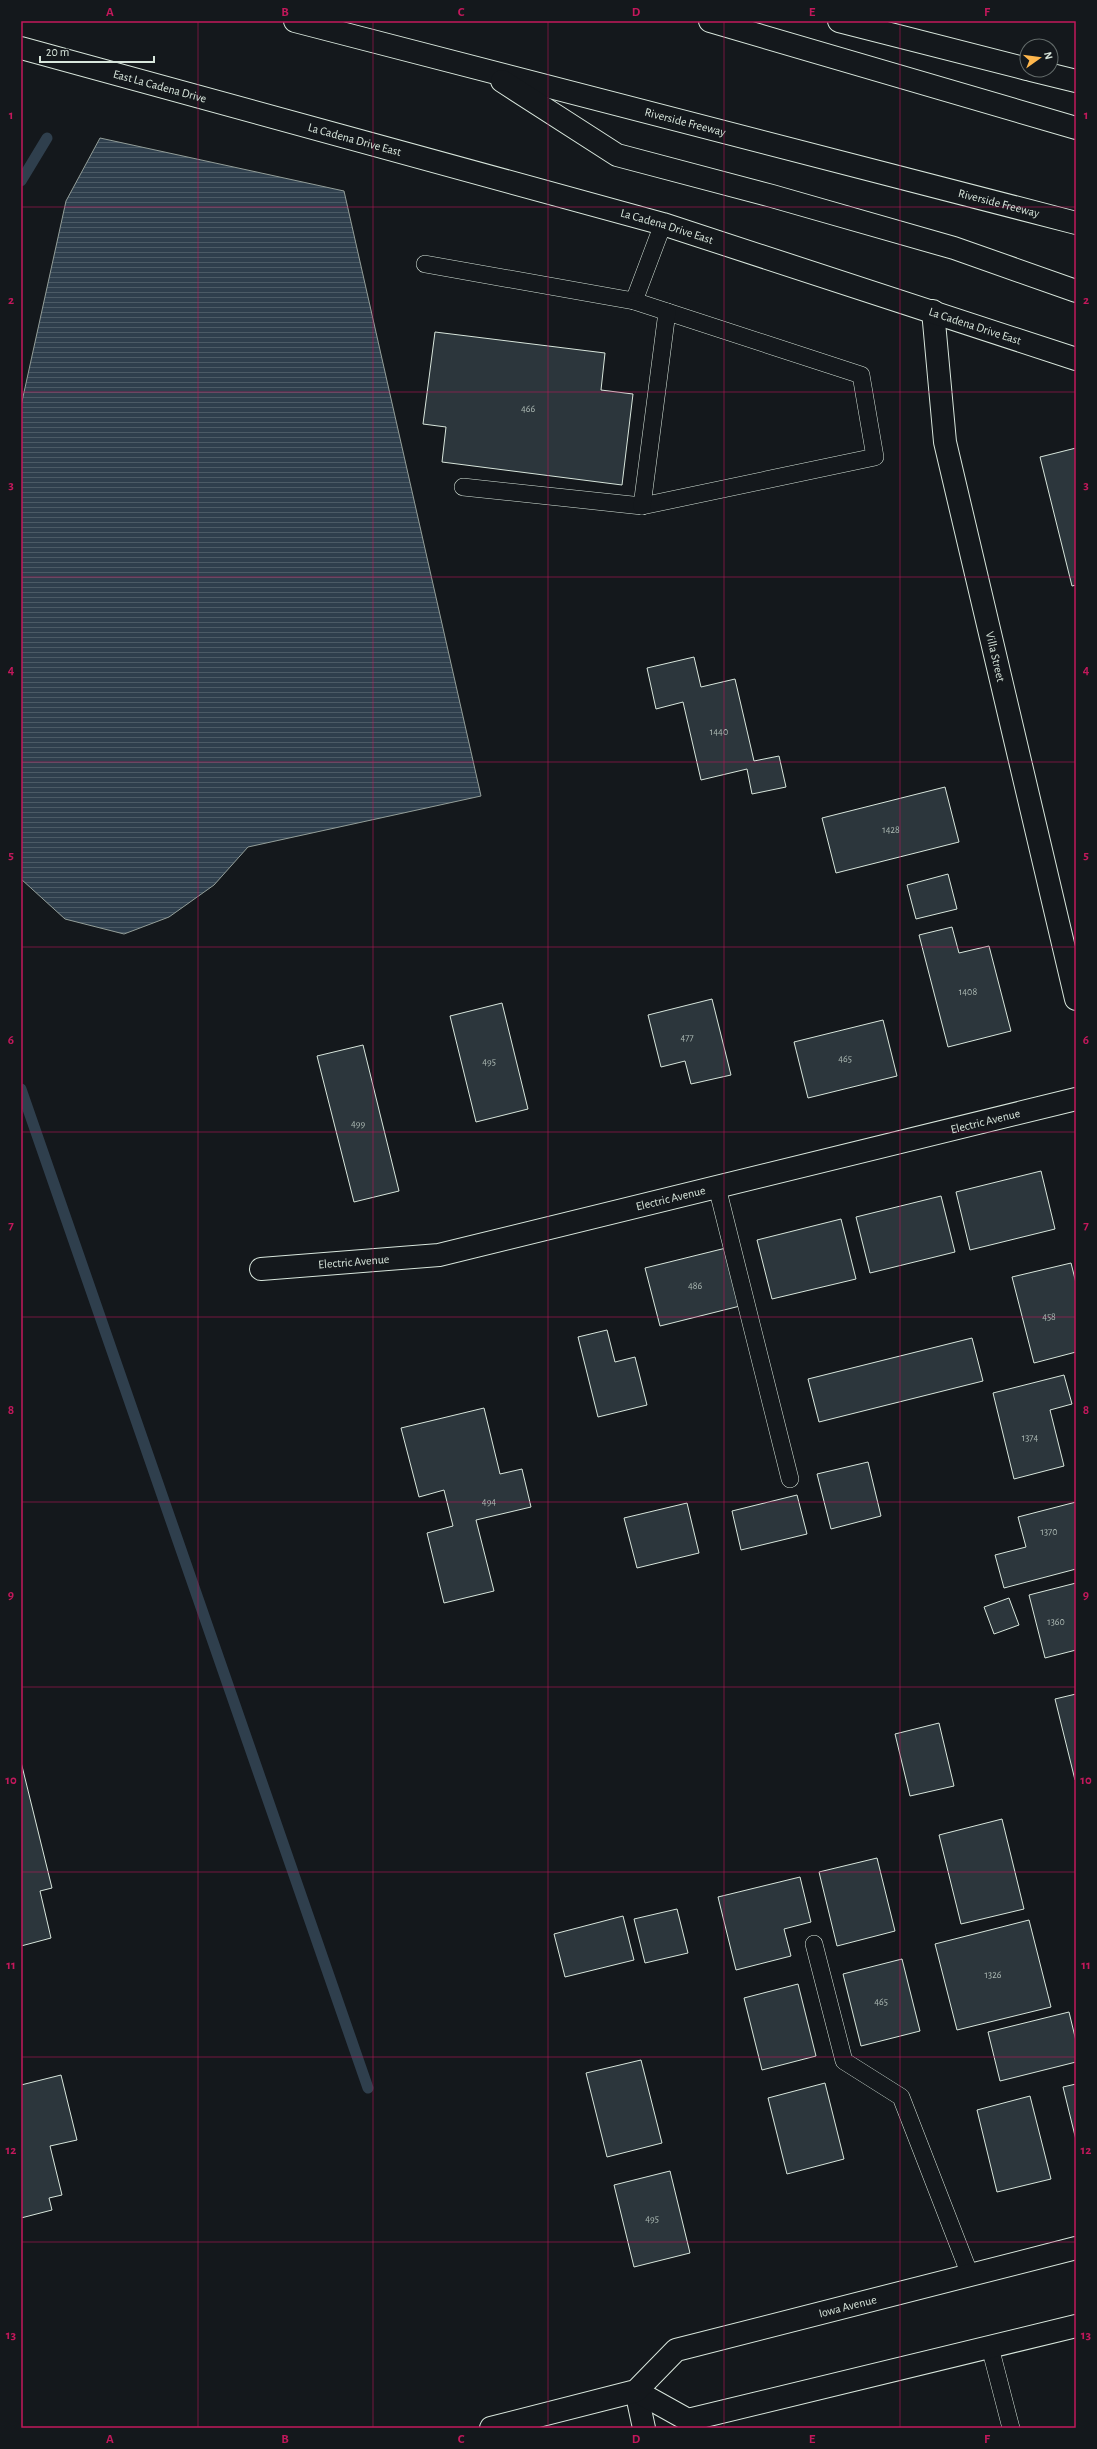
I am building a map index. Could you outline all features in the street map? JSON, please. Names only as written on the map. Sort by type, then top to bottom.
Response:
[{"type":"main road","name":"Riverside Freeway","points":[[295,21],[1076,224]]},
{"type":"main road","points":[[710,21],[1076,128]]},
{"type":"main road","points":[[839,21],[1019,67]]},
{"type":"main road","name":"East La Cadena Drive","points":[[21,48],[253,112]]},
{"type":"main road","points":[[485,71],[617,155],[772,196],[954,248],[1076,291]]},
{"type":"main road","points":[[1059,77],[1076,81]]},
{"type":"main road","name":"La Cadena Drive East","points":[[253,112],[663,224],[1076,359]]},
{"type":"main road","name":"Villa Street","points":[[933,311],[945,442],[1076,999]]},
{"type":"main road","name":"Electric Avenue","points":[[261,1270],[439,1255],[1076,1099]]},
{"type":"main road","name":"Iowa Avenue","points":[[636,2392],[676,2350],[1076,2248]]},
{"type":"main road","points":[[491,2428],[636,2392],[688,2420],[1076,2326]]},
{"type":"main road","points":[[636,2392],[644,2428]]},
{"type":"lane","points":[[634,302],[663,224]]},
{"type":"lane","points":[[425,264],[634,302],[861,374],[875,457],[642,506],[463,487]]},
{"type":"lane","points":[[642,506],[667,312]]},
{"type":"lane","points":[[717,1187],[790,1479]]},
{"type":"lane","points":[[814,1944],[844,2061],[901,2097],[970,2275]]},
{"type":"lane","points":[[990,2347],[1011,2428]]},
{"type":"water","points":[[100,138],[344,191],[481,796],[248,847],[214,885],[169,917],[124,934],[65,919],[21,879],[21,406],[66,201]]},
{"type":"building","points":[[435,332],[605,353],[601,390],[633,394],[622,485],[442,462],[446,427],[423,424]]},
{"type":"building","points":[[1076,448],[1076,585],[1072,586],[1040,457]]},
{"type":"building","points":[[694,657],[701,687],[735,679],[754,761],[779,756],[786,787],[752,794],[747,769],[701,780],[683,702],[656,709],[647,668]]},
{"type":"building","points":[[945,787],[959,842],[836,873],[822,818]]},
{"type":"building","points":[[948,874],[957,909],[916,919],[907,885]]},
{"type":"building","points":[[952,927],[959,953],[989,946],[1011,1031],[948,1047],[919,935]]},
{"type":"building","points":[[712,999],[731,1075],[691,1084],[685,1061],[661,1067],[648,1015]]},
{"type":"building","points":[[502,1003],[528,1109],[476,1122],[450,1016]]},
{"type":"building","points":[[883,1020],[897,1076],[808,1098],[794,1042]]},
{"type":"building","points":[[363,1045],[399,1191],[354,1202],[317,1056]]},
{"type":"building","points":[[1041,1171],[1055,1229],[970,1250],[956,1192]]},
{"type":"building","points":[[941,1196],[955,1252],[870,1273],[856,1217]]},
{"type":"building","points":[[841,1219],[856,1279],[772,1299],[757,1240]]},
{"type":"building","points":[[730,1247],[744,1305],[660,1326],[645,1268]]},
{"type":"building","points":[[1071,1263],[1076,1283],[1076,1352],[1034,1363],[1012,1277]]},
{"type":"building","points":[[607,1330],[615,1362],[635,1357],[647,1405],[598,1417],[578,1337]]},
{"type":"building","points":[[972,1338],[983,1381],[819,1422],[808,1379]]},
{"type":"building","points":[[1064,1375],[1072,1404],[1050,1410],[1064,1466],[1014,1479],[993,1393]]},
{"type":"building","points":[[484,1408],[500,1474],[522,1469],[531,1507],[476,1520],[494,1591],[444,1603],[427,1533],[453,1526],[444,1490],[419,1497],[401,1428]]},
{"type":"building","points":[[868,1462],[881,1516],[831,1529],[817,1474]]},
{"type":"building","points":[[797,1495],[807,1534],[741,1550],[732,1511]]},
{"type":"building","points":[[1076,1502],[1076,1569],[1004,1588],[995,1555],[1026,1547],[1018,1517]]},
{"type":"building","points":[[687,1503],[699,1553],[637,1568],[624,1518]]},
{"type":"building","points":[[1076,1583],[1076,1650],[1045,1658],[1029,1595]]},
{"type":"building","points":[[1009,1598],[1019,1625],[994,1634],[984,1607]]},
{"type":"building","points":[[1076,1694],[1076,1780],[1075,1780],[1055,1699]]},
{"type":"building","points":[[939,1723],[954,1786],[910,1796],[895,1734]]},
{"type":"building","points":[[21,1762],[52,1888],[40,1891],[51,1938],[21,1946]]},
{"type":"building","points":[[1002,1819],[1024,1909],[961,1924],[939,1835]]},
{"type":"building","points":[[877,1858],[895,1931],[837,1946],[819,1872]]},
{"type":"building","points":[[800,1877],[811,1922],[784,1929],[791,1956],[736,1970],[718,1897]]},
{"type":"building","points":[[677,1909],[688,1953],[645,1963],[634,1919]]},
{"type":"building","points":[[623,1916],[634,1960],[565,1977],[554,1934]]},
{"type":"building","points":[[1029,1920],[1051,2007],[957,2030],[935,1944]]},
{"type":"building","points":[[902,1959],[920,2031],[861,2046],[843,1974]]},
{"type":"building","points":[[798,1984],[816,2056],[762,2070],[744,1998]]},
{"type":"building","points":[[1069,2012],[1076,2041],[1076,2062],[1000,2081],[988,2032]]},
{"type":"building","points":[[641,2060],[662,2143],[607,2157],[586,2073]]},
{"type":"building","points":[[61,2075],[77,2140],[50,2146],[62,2195],[49,2198],[52,2210],[21,2218],[21,2085]]},
{"type":"building","points":[[825,2083],[844,2159],[787,2174],[768,2098]]},
{"type":"building","points":[[1076,2084],[1076,2140],[1063,2087]]},
{"type":"building","points":[[1030,2096],[1051,2179],[997,2192],[977,2110]]},
{"type":"building","points":[[670,2171],[690,2253],[634,2267],[614,2185]]},
{"type":"waterway","points":[[21,181],[47,138]]},
{"type":"waterway","points":[[21,1089],[368,2088]]}]
